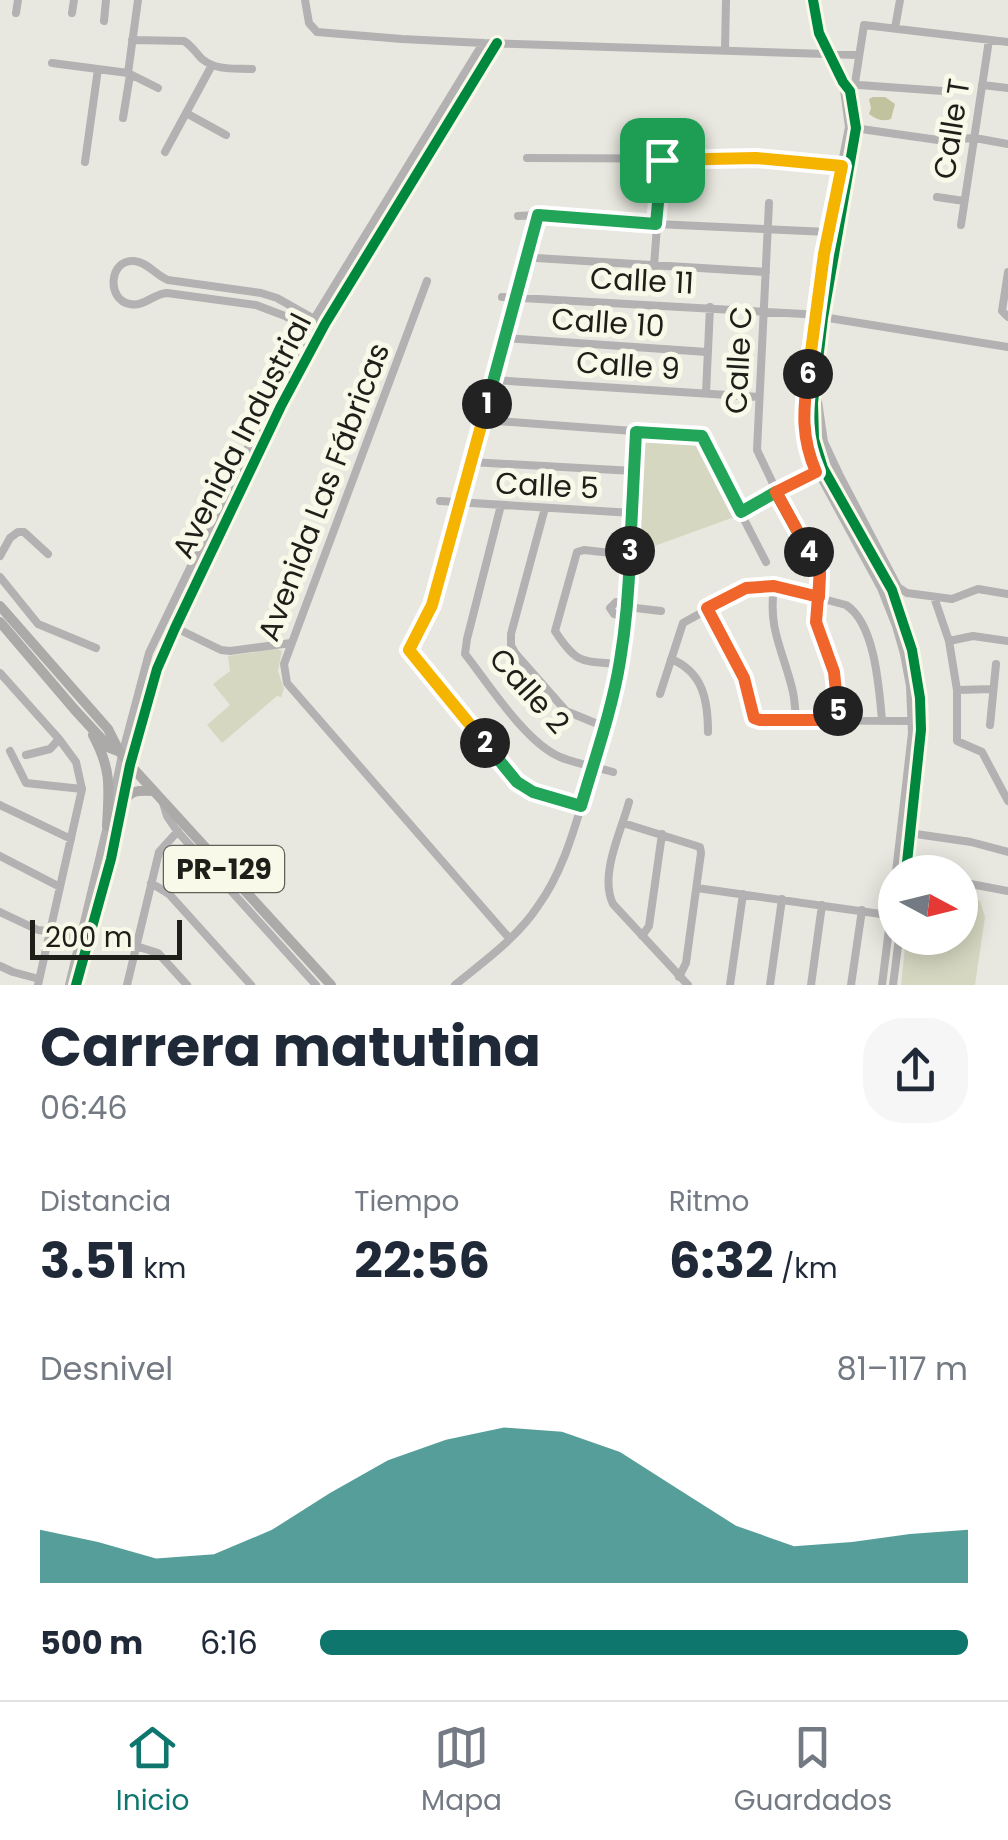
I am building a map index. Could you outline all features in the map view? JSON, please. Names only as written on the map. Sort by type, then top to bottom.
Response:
[{"type":"main road","name":"PR-129","points":[[0,606],[108,728],[124,757],[164,802],[181,829],[331,985]]},
{"type":"main road","name":"PR-129","points":[[0,622],[75,710],[110,748],[124,757]]},
{"type":"main road","points":[[75,710],[104,756],[108,778],[107,826]]},
{"type":"main road","points":[[123,801],[135,790],[153,791]]},
{"type":"street","points":[[16,14],[18,0]]},
{"type":"street","points":[[72,12],[74,0]]},
{"type":"street","points":[[104,21],[106,0]]},
{"type":"street","points":[[123,118],[138,0]]},
{"type":"street","points":[[304,0],[309,23],[317,32],[402,40],[858,55]]},
{"type":"street","points":[[726,0],[726,50]]},
{"type":"street","points":[[814,0],[820,34],[842,82],[853,128],[803,424],[808,452],[892,590],[912,650],[920,698],[920,749],[900,855]]},
{"type":"street","points":[[895,28],[900,0]]},
{"type":"street","points":[[942,91],[859,86],[854,80],[864,25],[1008,42]]},
{"type":"street","points":[[132,40],[184,41],[212,65],[252,68]]},
{"type":"street","name":"Calle T","points":[[960,225],[989,40]]},
{"type":"street","name":"Avenida Industrial","points":[[124,757],[146,663],[271,400],[314,319],[482,43]]},
{"type":"street","name":"Avenida Industrial","points":[[124,757],[157,668],[281,406],[325,324],[497,43]]},
{"type":"street","points":[[52,63],[129,74],[158,88]]},
{"type":"street","points":[[165,152],[212,65]]},
{"type":"street","points":[[85,162],[98,70]]},
{"type":"street","points":[[466,70],[476,76]]},
{"type":"street","points":[[982,85],[1008,88]]},
{"type":"street","points":[[186,113],[226,135]]},
{"type":"street","points":[[853,128],[938,140],[975,138],[1008,144]]},
{"type":"street","points":[[853,128],[828,232],[812,422],[820,470],[881,588],[896,626],[910,686],[912,752],[905,855]]},
{"type":"street","points":[[527,158],[756,158],[842,166]]},
{"type":"street","points":[[654,266],[662,160]]},
{"type":"street","points":[[936,197],[964,201]]},
{"type":"street","points":[[385,199],[396,207]]},
{"type":"street","name":"Calle C","points":[[769,203],[757,450],[820,572],[816,622],[834,672],[839,720]]},
{"type":"street","points":[[409,650],[432,605],[538,215]]},
{"type":"street","points":[[522,216],[828,232]]},
{"type":"street","points":[[526,256],[766,272]]},
{"type":"street","points":[[319,336],[269,309],[242,302],[167,293],[145,303],[128,304],[115,293],[114,276],[125,262],[136,261],[168,280],[277,298],[325,324]]},
{"type":"street","points":[[1008,272],[1002,311],[1008,317]]},
{"type":"street","name":"Avenida Las Fábricas","points":[[427,281],[284,664],[287,683],[510,939]]},
{"type":"street","name":"Calle 11","points":[[502,297],[764,311],[1008,348]]},
{"type":"street","points":[[706,393],[710,307]]},
{"type":"street","name":"Calle 10","points":[[505,338],[708,352]]},
{"type":"street","name":"Calle 9","points":[[494,380],[759,397]]},
{"type":"street","points":[[815,385],[824,442],[907,593]]},
{"type":"street","points":[[482,420],[702,436],[766,562]]},
{"type":"street","points":[[455,985],[510,939],[536,910],[556,879],[581,806],[620,664],[627,609],[636,432]]},
{"type":"street","points":[[471,462],[634,470]]},
{"type":"street","points":[[741,512],[826,464],[839,474]]},
{"type":"street","name":"Calle 5","points":[[440,501],[632,513]]},
{"type":"street","name":"Calle 2","points":[[501,506],[466,654],[539,744],[560,756],[593,766]]},
{"type":"street","points":[[544,508],[511,645],[566,712],[605,727]]},
{"type":"street","points":[[0,556],[18,532],[24,532],[48,554]]},
{"type":"street","points":[[620,664],[580,660],[569,652],[555,631],[577,552],[630,556]]},
{"type":"street","points":[[0,577],[38,624],[96,648]]},
{"type":"street","points":[[660,694],[683,623],[746,588],[774,586],[846,604],[854,610],[878,670],[882,720]]},
{"type":"street","points":[[774,586],[774,632],[793,690],[796,720]]},
{"type":"street","points":[[907,593],[952,600],[978,589],[1008,594]]},
{"type":"street","points":[[901,614],[907,593]]},
{"type":"street","points":[[934,597],[949,641],[957,690],[957,741],[982,752],[1004,782],[1008,801]]},
{"type":"street","points":[[707,608],[744,678],[754,718],[912,721]]},
{"type":"street","points":[[627,609],[661,610]]},
{"type":"street","points":[[164,623],[222,650],[291,643]]},
{"type":"street","points":[[26,636],[38,624]]},
{"type":"street","points":[[949,641],[973,636],[1008,641]]},
{"type":"street","points":[[399,638],[517,782],[533,792],[581,806]]},
{"type":"street","points":[[671,659],[686,665],[701,687],[708,705],[708,732]]},
{"type":"street","points":[[990,726],[996,664]]},
{"type":"street","points":[[0,674],[60,739],[76,762],[82,790],[38,982],[0,966]]},
{"type":"street","points":[[957,690],[993,689]]},
{"type":"street","points":[[26,755],[50,748],[60,739]]},
{"type":"street","points":[[10,751],[26,783],[82,790]]},
{"type":"street","points":[[72,985],[111,859],[123,801],[124,757]]},
{"type":"street","points":[[84,940],[124,757]]},
{"type":"street","points":[[593,766],[613,772]]},
{"type":"street","points":[[629,802],[610,865],[608,893],[613,904],[688,985]]},
{"type":"street","points":[[0,804],[71,839]]},
{"type":"street","points":[[623,823],[700,847],[702,852],[686,963],[678,976]]},
{"type":"street","points":[[128,985],[159,852],[181,829],[316,985]]},
{"type":"street","points":[[906,833],[972,842],[1008,852]]},
{"type":"street","points":[[642,936],[649,926],[662,834]]},
{"type":"street","points":[[8,848],[2,857],[60,887]]},
{"type":"street","points":[[151,884],[169,894],[251,985]]},
{"type":"street","points":[[978,885],[1008,891]]},
{"type":"street","points":[[697,888],[878,913]]},
{"type":"street","points":[[730,985],[743,894]]},
{"type":"street","points":[[770,985],[782,899]]},
{"type":"street","points":[[811,985],[822,904]]},
{"type":"street","points":[[851,985],[862,910]]},
{"type":"street","points":[[0,912],[50,932],[60,940],[84,940]]},
{"type":"street","points":[[136,946],[158,954],[186,984]]},
{"type":"street","points":[[882,985],[887,955]]},
{"type":"street","points":[[893,985],[897,955]]},
{"type":"shaded area","points":[[885,97],[895,104],[891,119],[879,120],[869,114],[869,99]]},
{"type":"shaded area","points":[[643,436],[700,439],[737,516],[638,552]]},
{"type":"shaded area","points":[[282,651],[278,671],[284,689],[281,697],[277,696],[222,743],[207,725],[230,705],[213,684],[230,671],[228,656]]},
{"type":"shaded area","points":[[980,901],[985,917],[975,985],[901,985],[904,955],[978,955]]},
{"type":"cycle path","points":[[813,0],[819,33],[850,91],[856,128],[823,318],[813,403],[814,439],[823,468],[892,590],[912,650],[921,730],[908,855]]},
{"type":"cycle path","points":[[76,985],[111,859],[130,765],[157,669],[175,628],[281,406],[325,324],[497,43]]},
{"type":"route","points":[[662,160],[656,224],[538,215],[432,605],[409,650],[517,782],[533,792],[581,806],[620,664],[636,432],[702,436],[741,512],[776,492],[820,572],[819,597],[774,586],[746,588],[707,608],[744,678],[754,718],[839,720],[834,672],[816,622],[815,611],[819,597],[820,572],[776,492],[816,472],[805,440],[804,402],[824,254],[842,166],[756,158],[662,160]]}]
